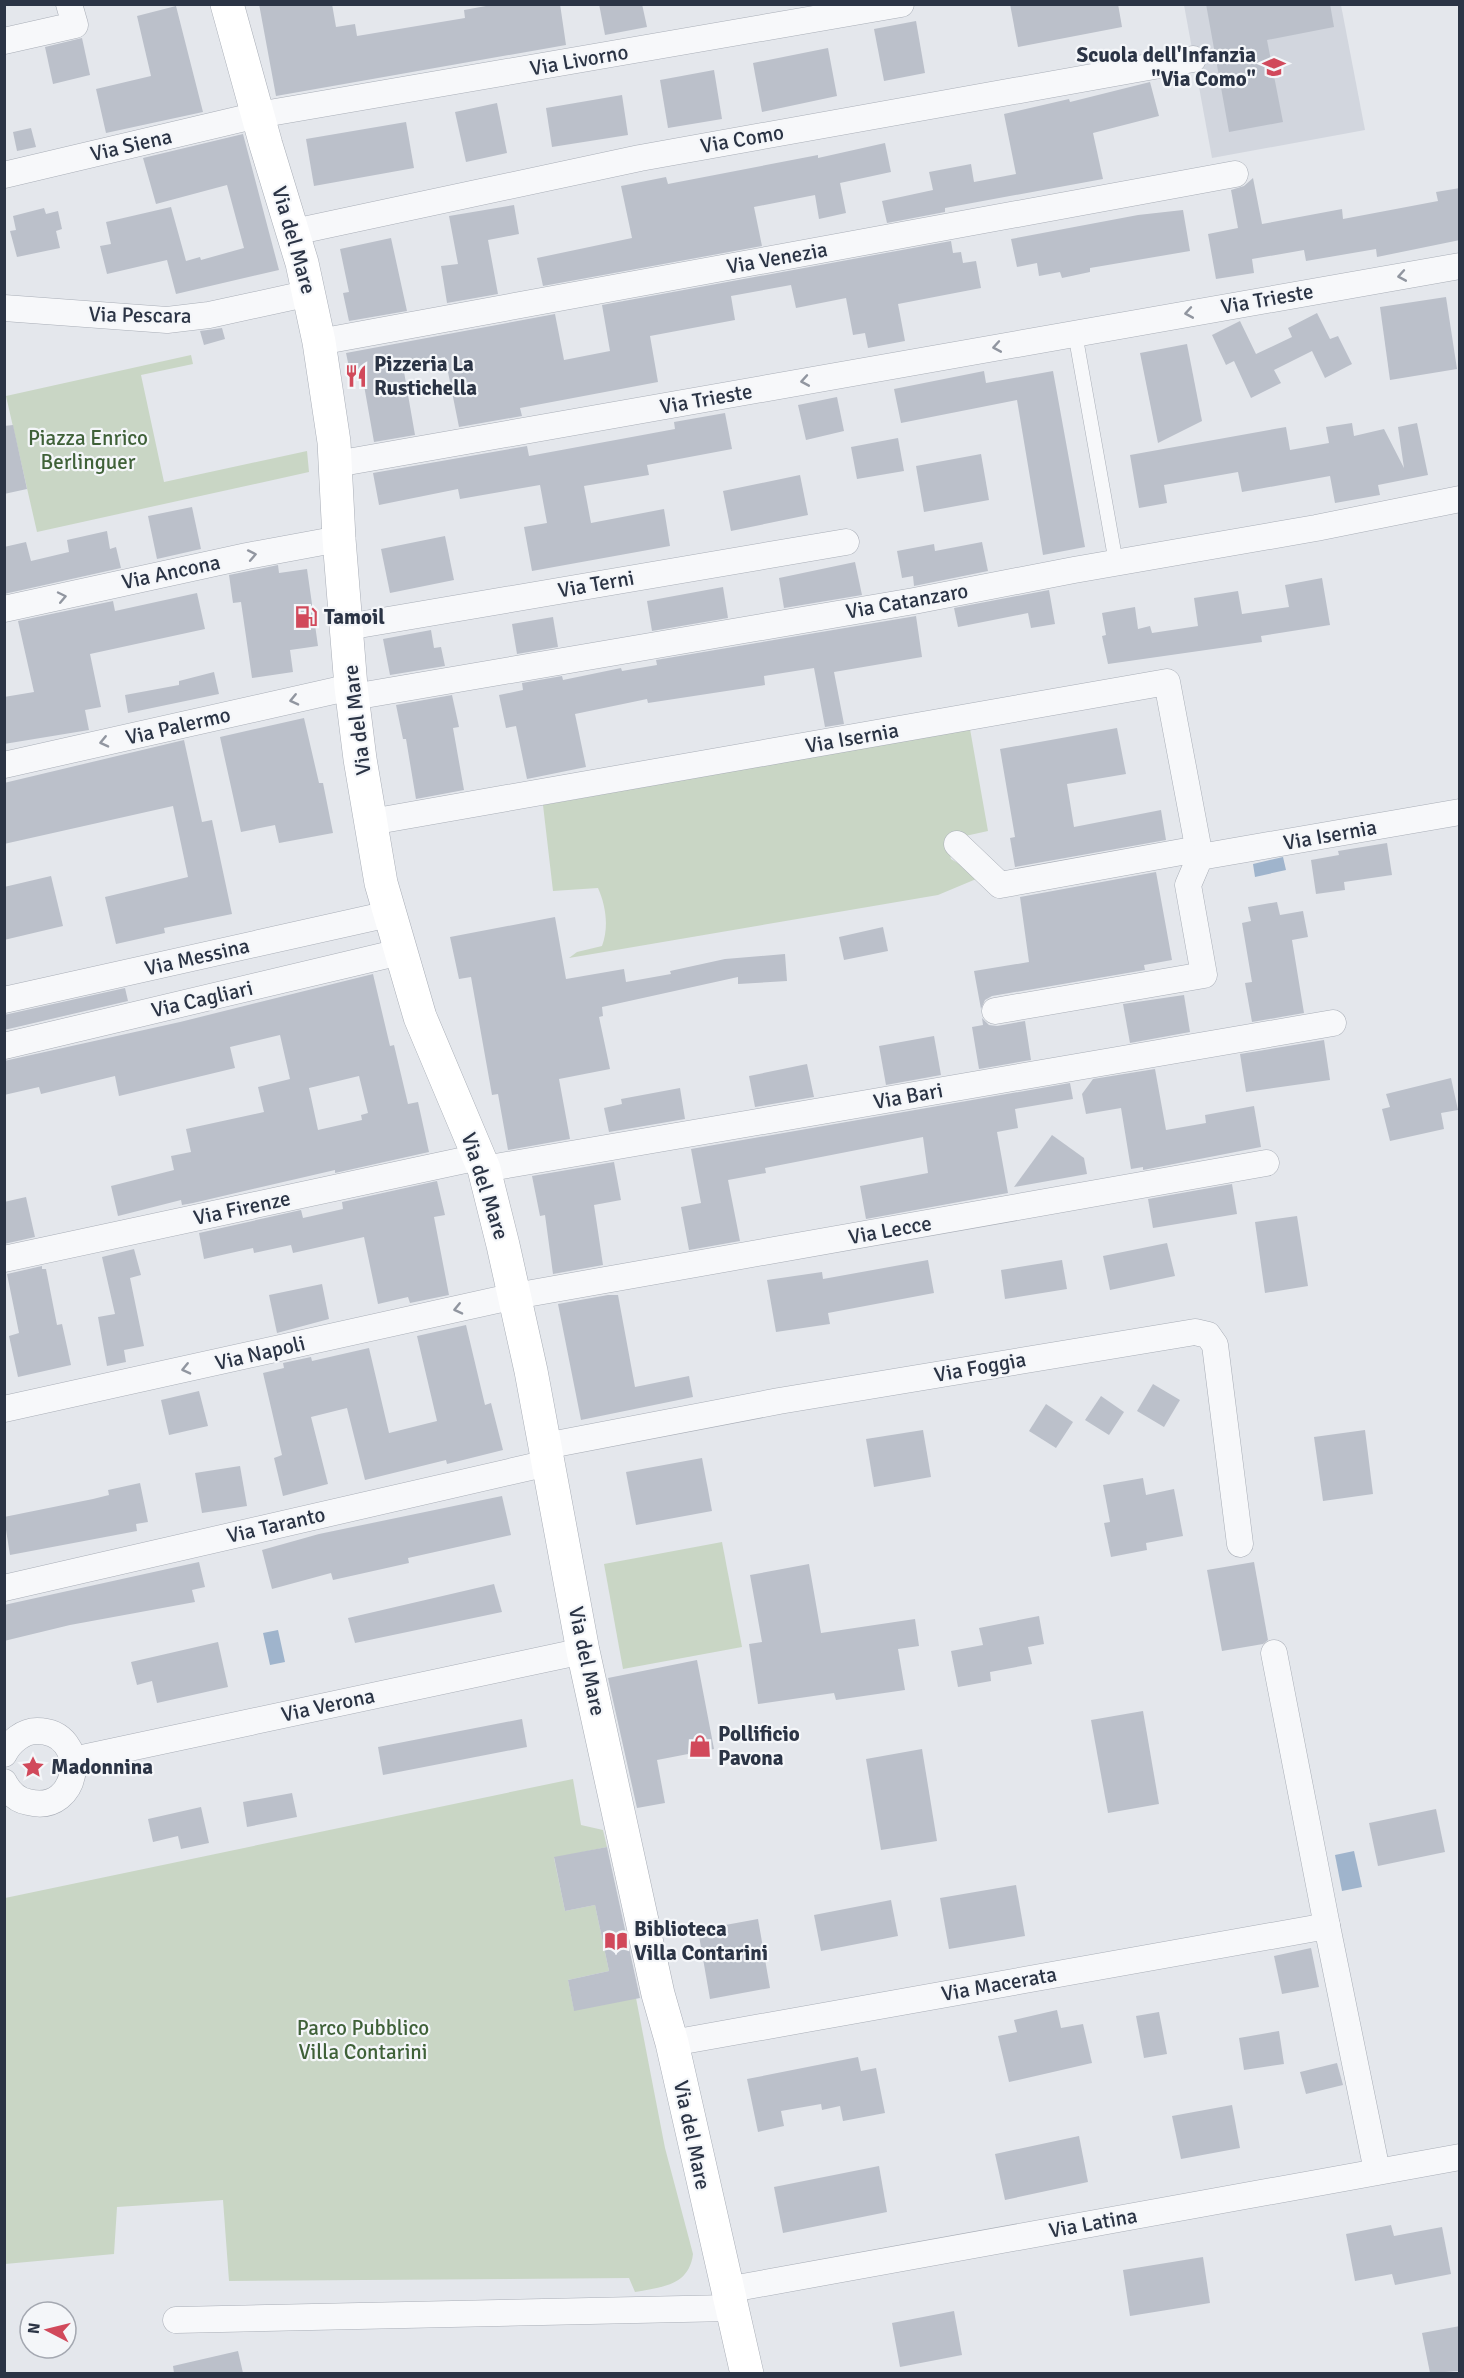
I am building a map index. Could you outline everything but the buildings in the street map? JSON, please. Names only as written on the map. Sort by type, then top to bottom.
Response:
[{"type":"main road","name":"Via del Mare","points":[[227,4],[294,232],[310,293],[319,342],[336,464],[339,539],[352,692],[371,822],[388,914],[420,1017],[481,1163],[515,1296],[583,1651],[658,1994],[672,2043],[728,2299],[747,2373]]},
{"type":"street","points":[[4,41],[75,25],[69,4]]},
{"type":"street","name":"Via Livorno","points":[[258,115],[902,4]]},
{"type":"street","name":"Via Como","points":[[294,232],[640,158],[1193,58]]},
{"type":"street","name":"Via Siena","points":[[4,175],[258,115]]},
{"type":"street","name":"Via Venezia","points":[[319,342],[1235,174]]},
{"type":"street","name":"Via Trieste","points":[[336,464],[1460,266]]},
{"type":"street","name":"Via Pescara","points":[[4,308],[166,320],[209,315],[310,293]]},
{"type":"street","name":"Via Catanzaro","points":[[352,692],[914,601],[1337,524],[1460,499]]},
{"type":"street","name":"Via Ancona","points":[[4,609],[247,556],[339,539]]},
{"type":"street","name":"Via Terni","points":[[347,627],[846,542]]},
{"type":"street","name":"Via Isernia","points":[[371,822],[1167,682],[1199,853]]},
{"type":"street","name":"Via Palermo","points":[[4,765],[352,692]]},
{"type":"street","name":"Via Isernia","points":[[957,844],[999,885],[1460,812]]},
{"type":"street","points":[[995,1011],[1204,975],[1188,885],[1199,853]]},
{"type":"street","name":"Via Messina","points":[[4,1000],[388,914]]},
{"type":"street","name":"Via Cagliari","points":[[4,1046],[400,952]]},
{"type":"street","name":"Via Bari","points":[[481,1163],[1333,1023]]},
{"type":"street","name":"Via Firenze","points":[[4,1259],[481,1163]]},
{"type":"street","name":"Via Lecce","points":[[515,1296],[1266,1163]]},
{"type":"street","name":"Via Napoli","points":[[4,1409],[515,1296]]},
{"type":"street","name":"Via Foggia","points":[[546,1454],[790,1399],[1195,1332],[1208,1335],[1215,1345],[1240,1544]]},
{"type":"street","name":"Via Taranto","points":[[4,1588],[546,1454]]},
{"type":"street","name":"Via Verona","points":[[73,1760],[583,1651]]},
{"type":"street","points":[[1274,1653],[1377,2171]]},
{"type":"street","points":[[4,1754],[13,1741],[24,1734],[36,1731],[59,1739],[68,1748],[73,1760],[71,1782],[65,1792],[45,1803],[23,1801],[13,1795],[4,1782]]},
{"type":"street","name":"Via Macerata","points":[[672,2043],[1327,1926]]},
{"type":"street","name":"Via Latina","points":[[176,2320],[728,2299],[1377,2171],[1460,2157]]},
{"type":"lane","points":[[1075,333],[1116,563]]},
{"type":"shaded area","name":"Scuola dell'Infanzia \"Via Como\"","points":[[1184,5],[1341,5],[1365,130],[1212,158]]},
{"type":"green space","name":"Piazza Enrico Berlinguer","points":[[191,355],[193,364],[141,375],[164,482],[307,451],[309,472],[37,532],[6,396]]},
{"type":"green space","points":[[970,729],[988,831],[947,840],[951,859],[981,877],[938,895],[569,958],[577,952],[602,946],[606,924],[605,909],[598,888],[553,891],[543,805]]},
{"type":"green space","points":[[722,1542],[742,1647],[623,1669],[604,1564]]},
{"type":"green space","name":"Parco Pubblico Villa Contarini","points":[[573,1779],[581,1825],[603,1830],[607,1847],[554,1858],[565,1911],[595,1905],[609,1971],[568,1980],[574,2010],[636,1998],[665,2148],[693,2254],[686,2273],[680,2279],[664,2286],[635,2292],[629,2278],[229,2281],[223,2200],[117,2207],[114,2254],[5,2264],[5,1898]]},
{"type":"water","points":[[1283,857],[1286,870],[1255,877],[1253,864]]},
{"type":"water","points":[[278,1630],[285,1662],[270,1665],[263,1633]]},
{"type":"water","points":[[1354,1851],[1362,1887],[1342,1891],[1335,1855]]},
{"type":"place","name":"Scuola dell'Infanzia \"Via Como\"","points":[[1274,67]]},
{"type":"place","name":"Pizzeria La Rustichella","points":[[356,376]]},
{"type":"place","name":"Tamoil","points":[[306,617]]},
{"type":"place","name":"Pollificio Pavona","points":[[700,1746]]},
{"type":"place","name":"Madonnina","points":[[33,1767]]},
{"type":"place","name":"Biblioteca Villa Contarini","points":[[616,1941]]}]
